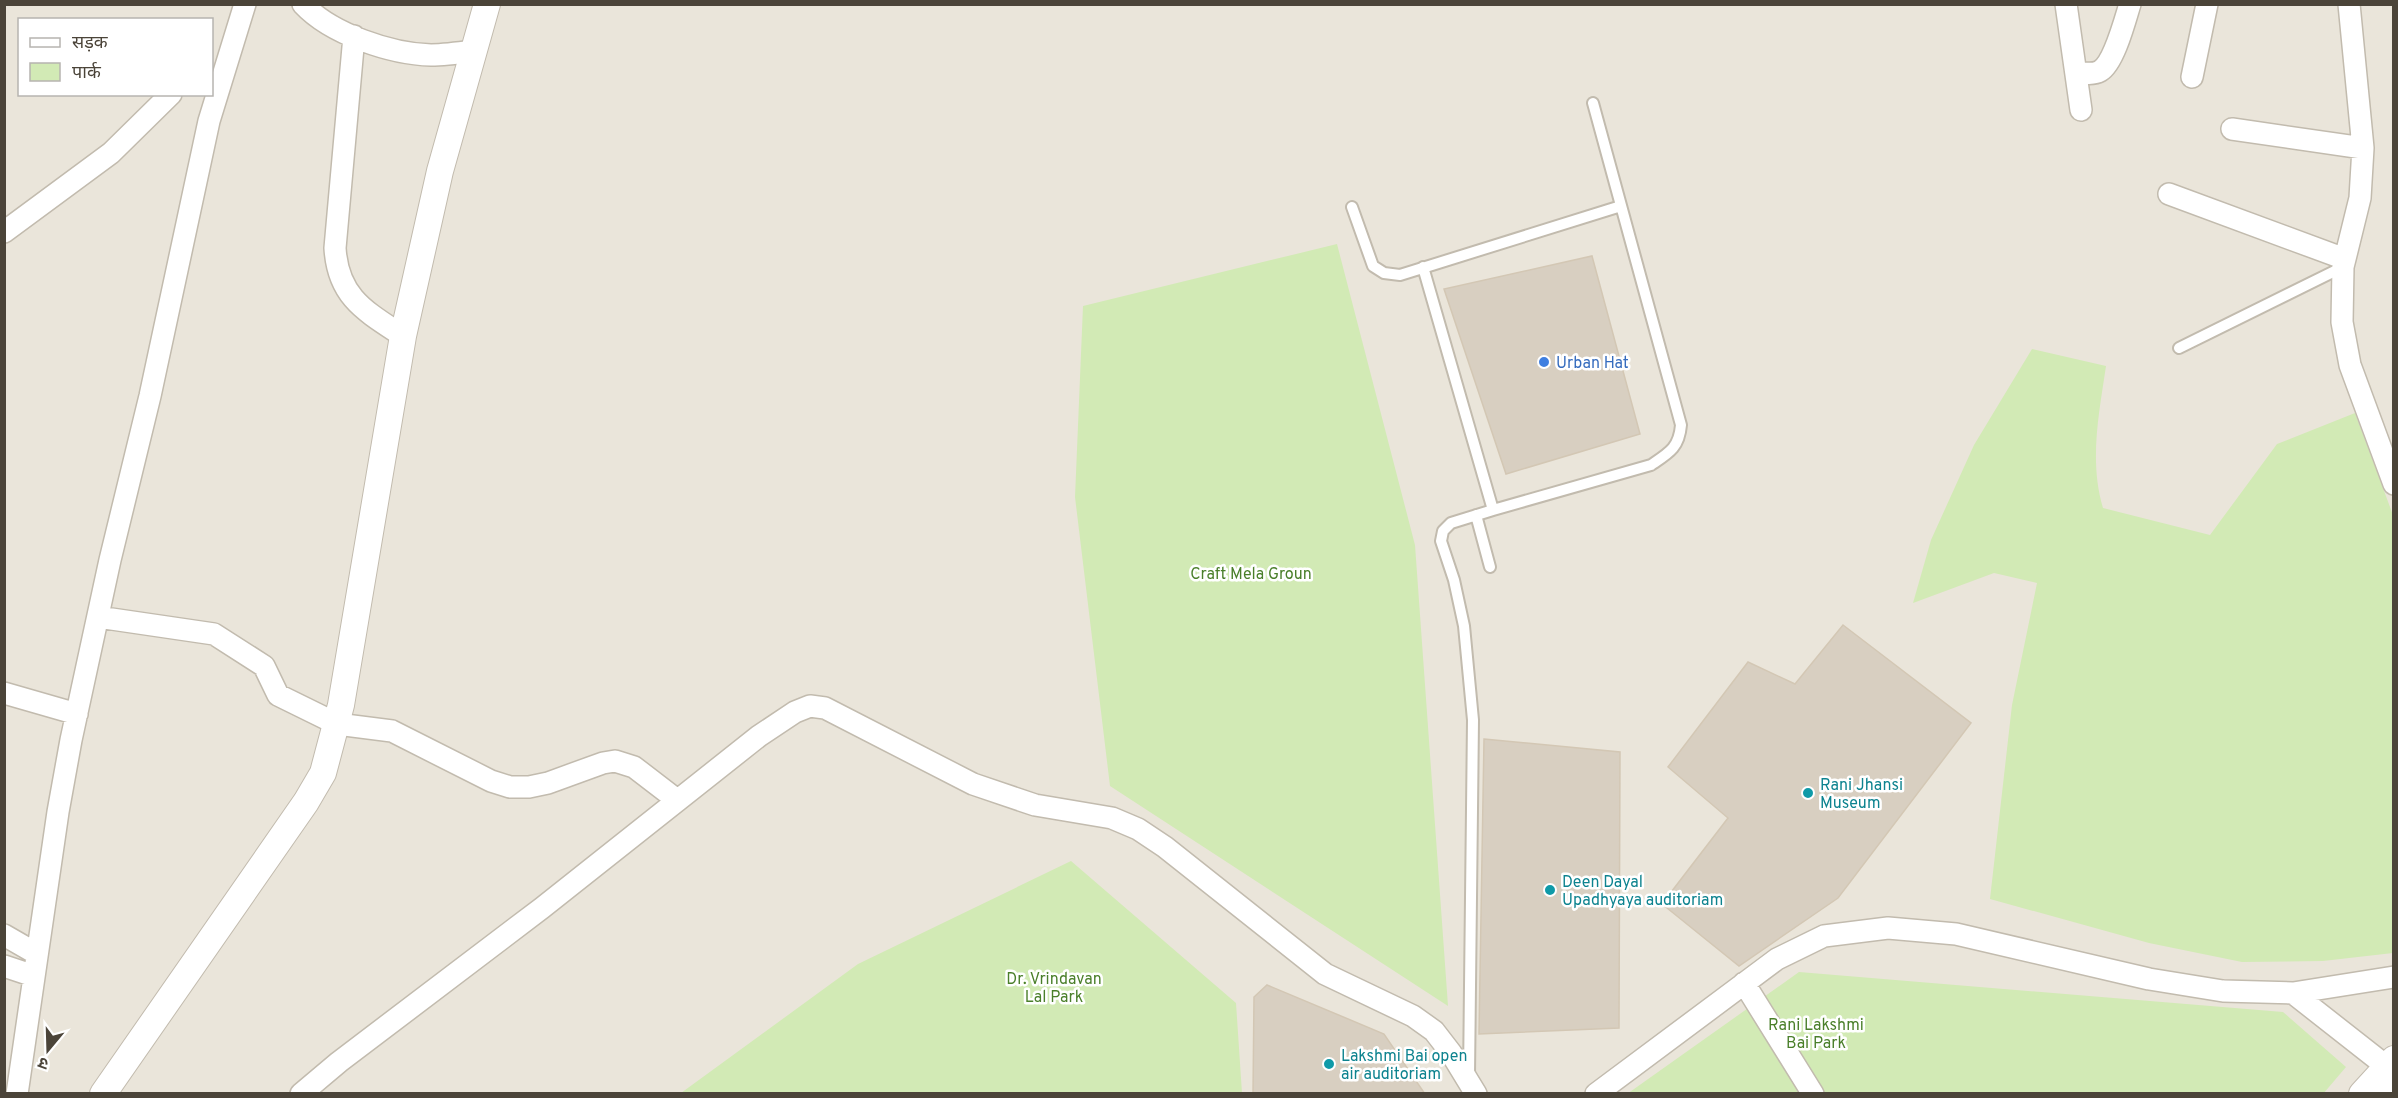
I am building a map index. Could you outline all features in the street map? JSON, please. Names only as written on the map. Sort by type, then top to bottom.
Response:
[{"type":"street","points":[[303,4],[331,25],[354,36],[410,53],[433,55],[473,51]]},
{"type":"street","points":[[103,1094],[306,802],[323,773],[337,724],[403,336],[441,171],[487,4]]},
{"type":"street","points":[[2066,4],[2081,110]]},
{"type":"street","points":[[2076,72],[2089,74],[2100,72],[2108,63],[2130,4]]},
{"type":"street","points":[[2192,77],[2207,4]]},
{"type":"street","points":[[2349,4],[2363,148],[2360,198],[2344,263],[2342,322],[2350,365],[2394,484]]},
{"type":"street","points":[[17,1094],[58,812],[77,714],[150,396],[208,122],[236,32],[241,5]]},
{"type":"street","points":[[213,54],[236,32]]},
{"type":"street","points":[[354,36],[335,248],[336,270],[344,287],[366,312],[403,336]]},
{"type":"street","points":[[4,232],[111,153],[169,96]]},
{"type":"street","points":[[2232,129],[2363,148]]},
{"type":"street","points":[[2169,194],[2344,263]]},
{"type":"street","points":[[98,617],[213,634],[264,666],[278,695],[337,724],[392,731],[491,781],[510,787],[529,787],[615,761],[634,766],[677,800]]},
{"type":"street","points":[[4,693],[77,714]]},
{"type":"street","points":[[301,1094],[339,1062],[543,908],[759,736],[795,711],[810,706],[825,708],[973,784],[1035,805],[1112,818],[1138,829],[1165,847],[1325,974],[1413,1016],[1434,1031],[1472,1088]]},
{"type":"street","points":[[1596,1094],[1777,959],[1824,936],[1888,928],[1956,934],[2149,979],[2223,991],[2293,993],[2394,977]]},
{"type":"street","points":[[4,935],[38,954]]},
{"type":"street","points":[[4,966],[34,976]]},
{"type":"street","points":[[1744,983],[1813,1094]]},
{"type":"street","points":[[2293,993],[2391,1070]]},
{"type":"street","points":[[2362,1094],[2391,1070]]},
{"type":"street","points":[[2386,1094],[2391,1070]]},
{"type":"lane","points":[[1472,1088],[1473,720],[1464,626],[1454,580],[1441,541],[1443,531],[1451,523],[1476,515],[1651,465],[1669,453],[1680,440],[1681,425],[1593,103]]},
{"type":"lane","points":[[1352,207],[1373,266],[1384,273],[1400,275],[1621,206]]},
{"type":"lane","points":[[2179,348],[2344,263]]},
{"type":"lane","points":[[1423,267],[1493,510]]},
{"type":"lane","points":[[1476,515],[1490,567]]},
{"type":"shaded area","points":[[5,5],[2393,5],[2393,1093],[5,1093]]},
{"type":"green space","name":"Craft Mela Groun","points":[[1337,244],[1415,545],[1448,1006],[1110,786],[1075,497],[1083,306]]},
{"type":"green space","points":[[2032,349],[2106,366],[2098,420],[2096,455],[2103,508],[2210,535],[2277,444],[2355,413],[2393,515],[2393,953],[2323,961],[2242,962],[2149,943],[1990,899],[2012,705],[2037,583],[1994,573],[1913,603],[1931,540],[1974,445]]},
{"type":"green space","name":"Dr. Vrindavan Lal Park","points":[[1071,861],[1236,1003],[1242,1093],[681,1093],[858,964]]},
{"type":"green space","name":"Rani Lakshmi Bai Park","points":[[1799,972],[2283,1012],[2346,1067],[2323,1094],[1627,1094]]},
{"type":"building","name":"Urban Hat","points":[[1592,256],[1640,434],[1506,474],[1444,289]]},
{"type":"building","name":"Rani Jhansi Museum","points":[[1843,625],[1971,723],[1838,898],[1739,966],[1662,904],[1728,818],[1668,767],[1748,662],[1795,684]]},
{"type":"building","name":"Deen Dayal Upadhyaya auditoriam","points":[[1484,739],[1620,752],[1619,1028],[1479,1034]]},
{"type":"building","name":"Lakshmi Bai open air auditoriam","points":[[1267,985],[1384,1034],[1425,1094],[1253,1094],[1254,997]]},
{"type":"place","name":"Urban Hat","points":[[1544,362]]},
{"type":"place","name":"Rani Jhansi Museum","points":[[1808,793]]},
{"type":"place","name":"Deen Dayal Upadhyaya auditoriam","points":[[1550,890]]},
{"type":"place","name":"Lakshmi Bai open air auditoriam","points":[[1329,1064]]}]
